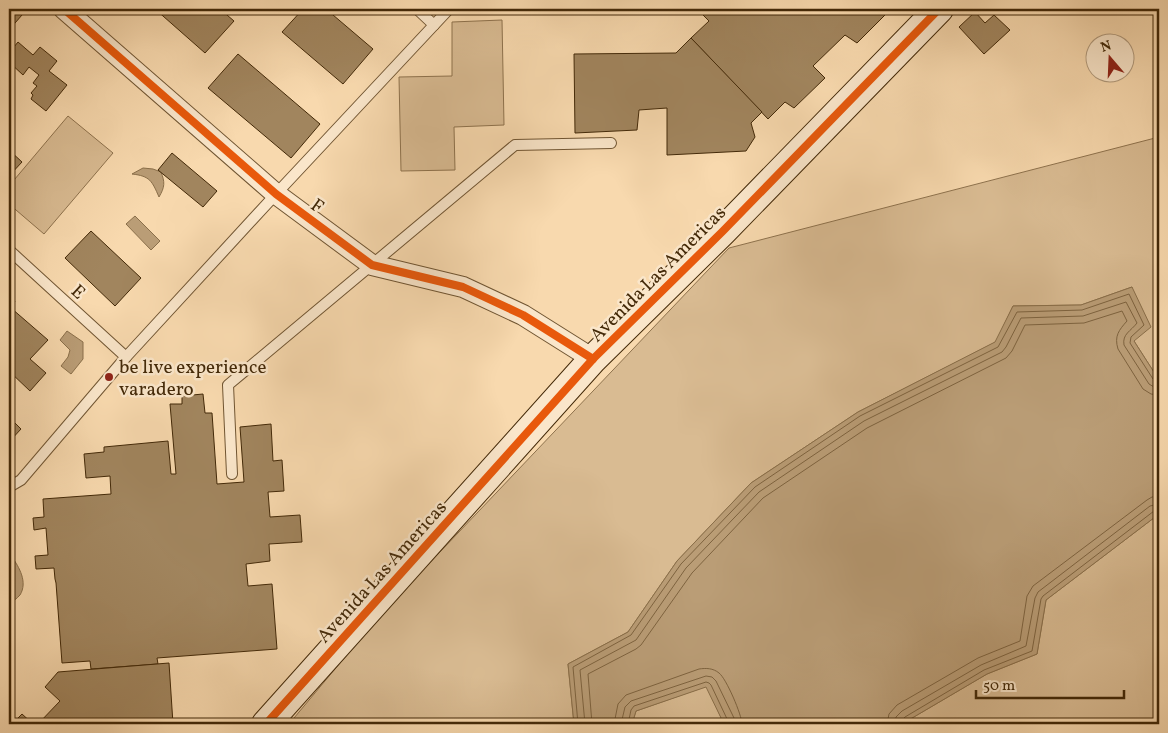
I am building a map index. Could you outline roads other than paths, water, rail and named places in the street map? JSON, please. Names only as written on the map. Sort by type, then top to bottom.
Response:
[{"type":"street","name":"F","points":[[64,9],[276,194],[372,265],[463,287],[523,315],[593,359]]},
{"type":"street","name":"Avenida Las Americas","points":[[266,724],[593,359],[723,231],[938,9]]},
{"type":"lane","points":[[417,9],[434,25]]},
{"type":"lane","points":[[9,487],[21,480],[126,357],[449,9]]},
{"type":"lane","points":[[232,474],[228,385],[515,146],[611,143]]},
{"type":"lane","name":"E","points":[[9,250],[126,357]]},
{"type":"water","points":[[143,168],[161,172],[164,184],[159,197],[150,180],[143,176],[132,174]]},
{"type":"water","points":[[135,216],[160,241],[151,250],[126,224]]},
{"type":"water","points":[[1132,287],[1151,327],[1134,341],[1159,380],[1159,514],[1046,600],[1037,654],[987,674],[907,721],[905,724],[724,724],[706,687],[636,711],[632,724],[574,724],[568,664],[628,632],[677,561],[751,483],[858,412],[995,342],[1013,306],[1081,305]]},
{"type":"water","points":[[67,331],[83,342],[83,359],[71,374],[61,366],[68,357],[70,350],[60,340]]},
{"type":"water","points":[[9,557],[12,557],[20,570],[23,585],[20,595],[9,604]]},
{"type":"place","name":"be live experience varadero","points":[[109,377]]}]
